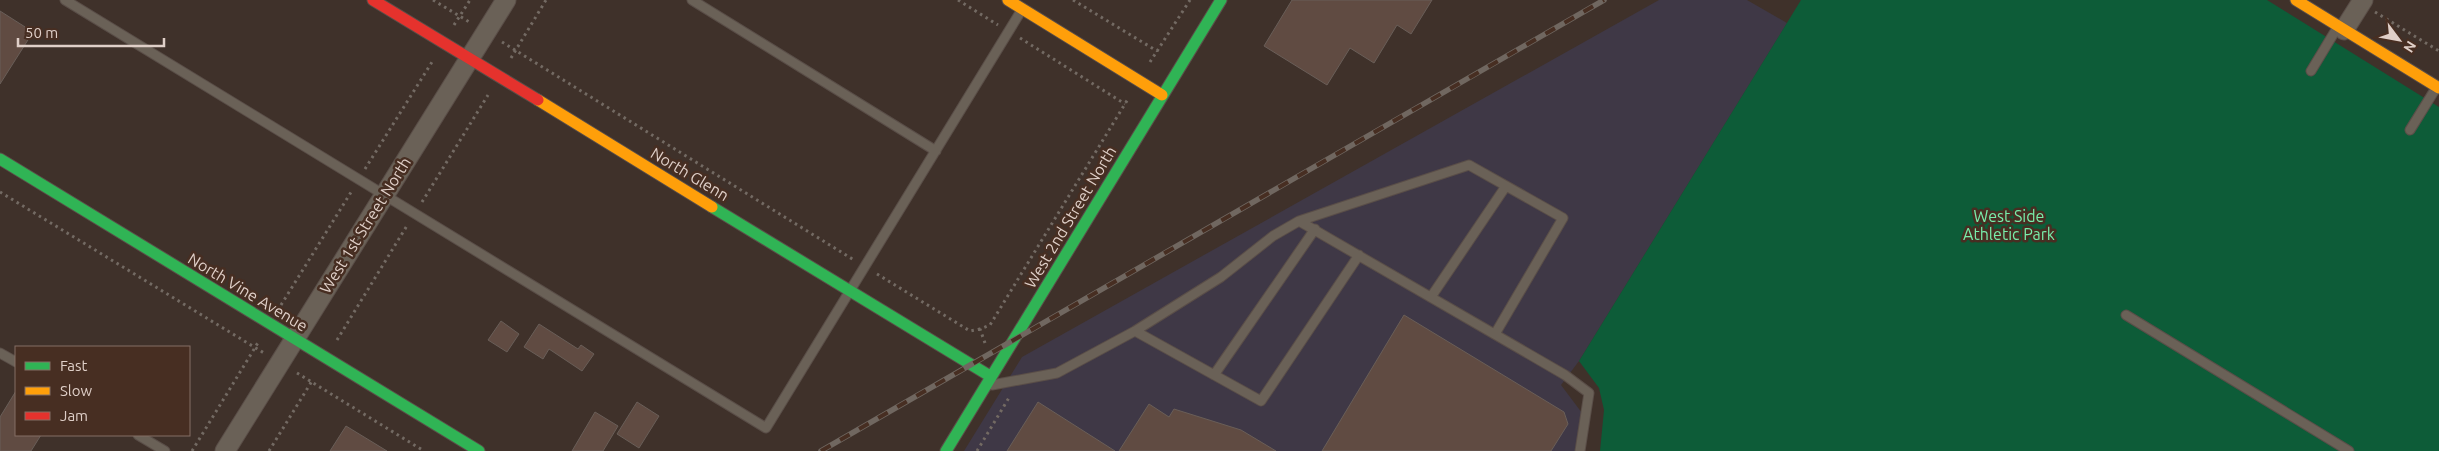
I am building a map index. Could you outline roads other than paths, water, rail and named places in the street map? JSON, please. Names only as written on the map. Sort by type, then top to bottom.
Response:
[{"type":"street","name":"North Glenn","points":[[373,0],[990,376]]},
{"type":"street","name":"West 1st Street North","points":[[225,451],[506,0]]},
{"type":"street","points":[[1008,0],[1162,95]]},
{"type":"street","name":"West 2nd Street North","points":[[946,451],[1221,0]]},
{"type":"street","points":[[2296,0],[2438,88]]},
{"type":"street","points":[[2341,28],[2361,2]]},
{"type":"street","name":"North Vine Avenue","points":[[0,159],[479,451]]},
{"type":"lane","points":[[65,0],[766,428],[1022,9]]},
{"type":"lane","points":[[692,0],[936,151]]},
{"type":"lane","points":[[2311,70],[2341,28]]},
{"type":"lane","points":[[2410,130],[2438,88]]},
{"type":"lane","points":[[984,387],[1057,373],[1135,332],[1221,277],[1273,236],[1299,221],[1469,165],[1563,218],[1494,334]]},
{"type":"lane","points":[[1431,297],[1506,186]]},
{"type":"lane","points":[[1299,221],[1565,375],[1589,393],[1580,451]]},
{"type":"lane","points":[[1214,375],[1315,229]]},
{"type":"lane","points":[[1135,332],[1261,401],[1359,255]]},
{"type":"lane","points":[[2126,315],[2349,451]]},
{"type":"lane","points":[[0,353],[15,361]]},
{"type":"lane","points":[[140,436],[165,451]]},
{"type":"railway","points":[[821,451],[1604,0]]},
{"type":"park label","name":"West Side Athletic Park","points":[[2009,225]]}]
